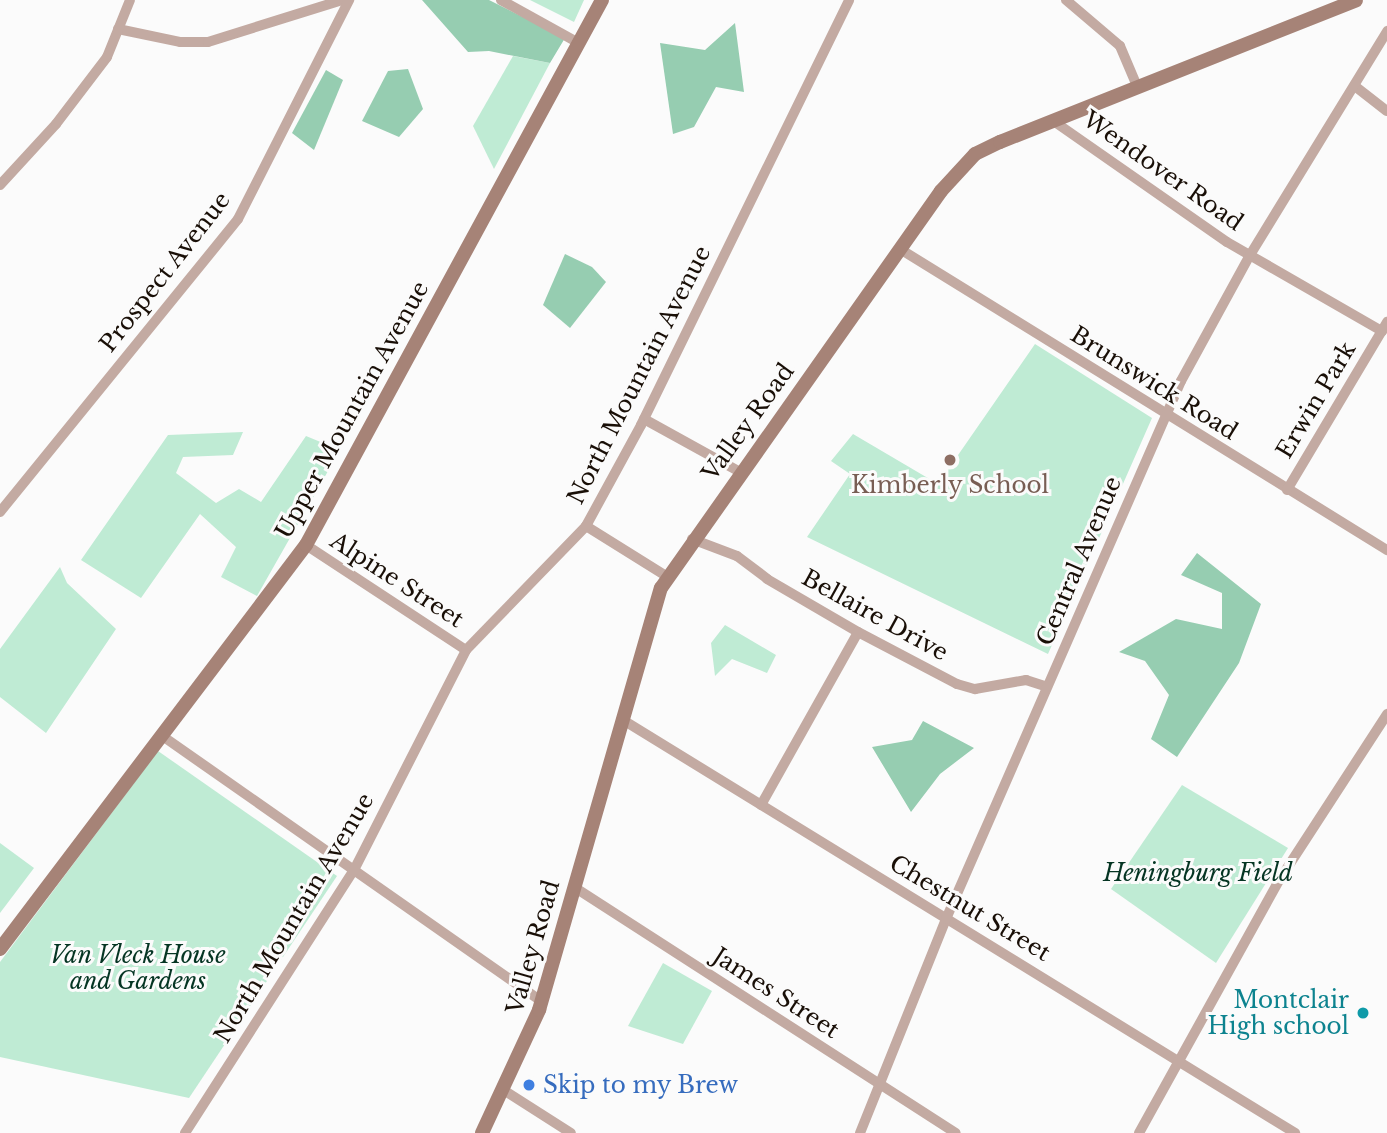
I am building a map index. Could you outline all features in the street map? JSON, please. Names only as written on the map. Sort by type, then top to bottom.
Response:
[{"type":"main road","name":"Upper Mountain Avenue","points":[[0,949],[306,545],[602,0]]},
{"type":"main road","name":"Valley Road","points":[[482,1133],[505,1091],[542,1002],[666,576],[941,191],[975,153],[1356,0]]},
{"type":"street","points":[[0,186],[65,113],[107,57],[130,0]]},
{"type":"street","points":[[118,29],[180,42],[208,42],[342,0]]},
{"type":"street","name":"Prospect Avenue","points":[[0,512],[238,219],[349,0]]},
{"type":"street","points":[[501,0],[579,43]]},
{"type":"street","name":"North Mountain Avenue","points":[[185,1133],[354,870],[466,650],[586,526],[644,419],[849,0]]},
{"type":"street","points":[[1066,0],[1120,46],[1137,86]]},
{"type":"street","name":"Central Avenue","points":[[860,1133],[946,919],[1164,416],[1250,255],[1356,87],[1387,32]]},
{"type":"street","points":[[1356,87],[1387,111]]},
{"type":"street","name":"Wendover Road","points":[[1052,120],[1250,255]]},
{"type":"street","name":"Brunswick Road","points":[[900,249],[1164,416],[1387,550]]},
{"type":"street","name":"Erwin Park","points":[[1250,255],[1384,326],[1287,490]]},
{"type":"street","points":[[644,419],[740,472]]},
{"type":"street","points":[[586,526],[666,576]]},
{"type":"street","name":"Bellaire Drive","points":[[692,539],[737,555],[768,579],[858,632],[975,690],[1026,680],[1047,687]]},
{"type":"street","name":"Alpine Street","points":[[306,545],[466,650]]},
{"type":"street","points":[[761,805],[858,632]]},
{"type":"street","points":[[1139,1133],[1306,836],[1387,714]]},
{"type":"street","name":"Chestnut Street","points":[[623,720],[1295,1133]]},
{"type":"street","points":[[162,735],[542,1002]]},
{"type":"street","name":"James Street","points":[[574,887],[955,1133]]},
{"type":"street","points":[[505,1091],[571,1133]]},
{"type":"green space","points":[[422,0],[489,0],[565,38],[550,63],[489,51],[468,52]]},
{"type":"green space","points":[[530,0],[584,0],[574,22]]},
{"type":"green space","points":[[735,23],[744,92],[716,87],[694,127],[673,134],[660,43],[705,50]]},
{"type":"green space","points":[[513,56],[550,63],[494,169],[473,126]]},
{"type":"green space","points":[[408,69],[423,109],[399,137],[362,121],[388,71]]},
{"type":"green space","points":[[326,70],[343,80],[314,150],[292,133]]},
{"type":"green space","points":[[565,254],[592,267],[606,282],[570,328],[543,305]]},
{"type":"green space","points":[[1035,344],[1152,418],[1048,654],[807,537],[850,474],[831,461],[853,434],[938,484]]},
{"type":"green space","points":[[243,432],[233,455],[183,457],[176,473],[216,503],[239,489],[261,502],[306,436],[340,450],[257,596],[221,577],[236,547],[200,514],[141,598],[81,560],[168,435]]},
{"type":"green space","points":[[1197,553],[1261,604],[1239,663],[1177,757],[1151,739],[1169,695],[1145,661],[1119,652],[1176,619],[1222,629],[1222,593],[1181,575]]},
{"type":"green space","points":[[60,567],[67,583],[116,629],[46,733],[0,697],[0,649]]},
{"type":"green space","points":[[725,625],[776,655],[767,673],[732,659],[715,676],[711,643]]},
{"type":"green space","points":[[923,721],[974,748],[940,774],[911,812],[872,747],[912,740]]},
{"type":"green space","name":"Van Vleck House and Gardens","points":[[158,751],[337,876],[189,1098],[0,1057],[0,962]]},
{"type":"green space","name":"Heningburg Field","points":[[1182,785],[1288,848],[1216,963],[1111,889]]},
{"type":"green space","points":[[0,843],[34,868],[0,913]]},
{"type":"green space","points":[[663,963],[712,991],[683,1044],[628,1026]]},
{"type":"place","name":"Kimberly School","points":[[950,460]]},
{"type":"place","name":"Montclair High school","points":[[1363,1013]]},
{"type":"place","name":"Skip to my Brew","points":[[529,1085]]}]
